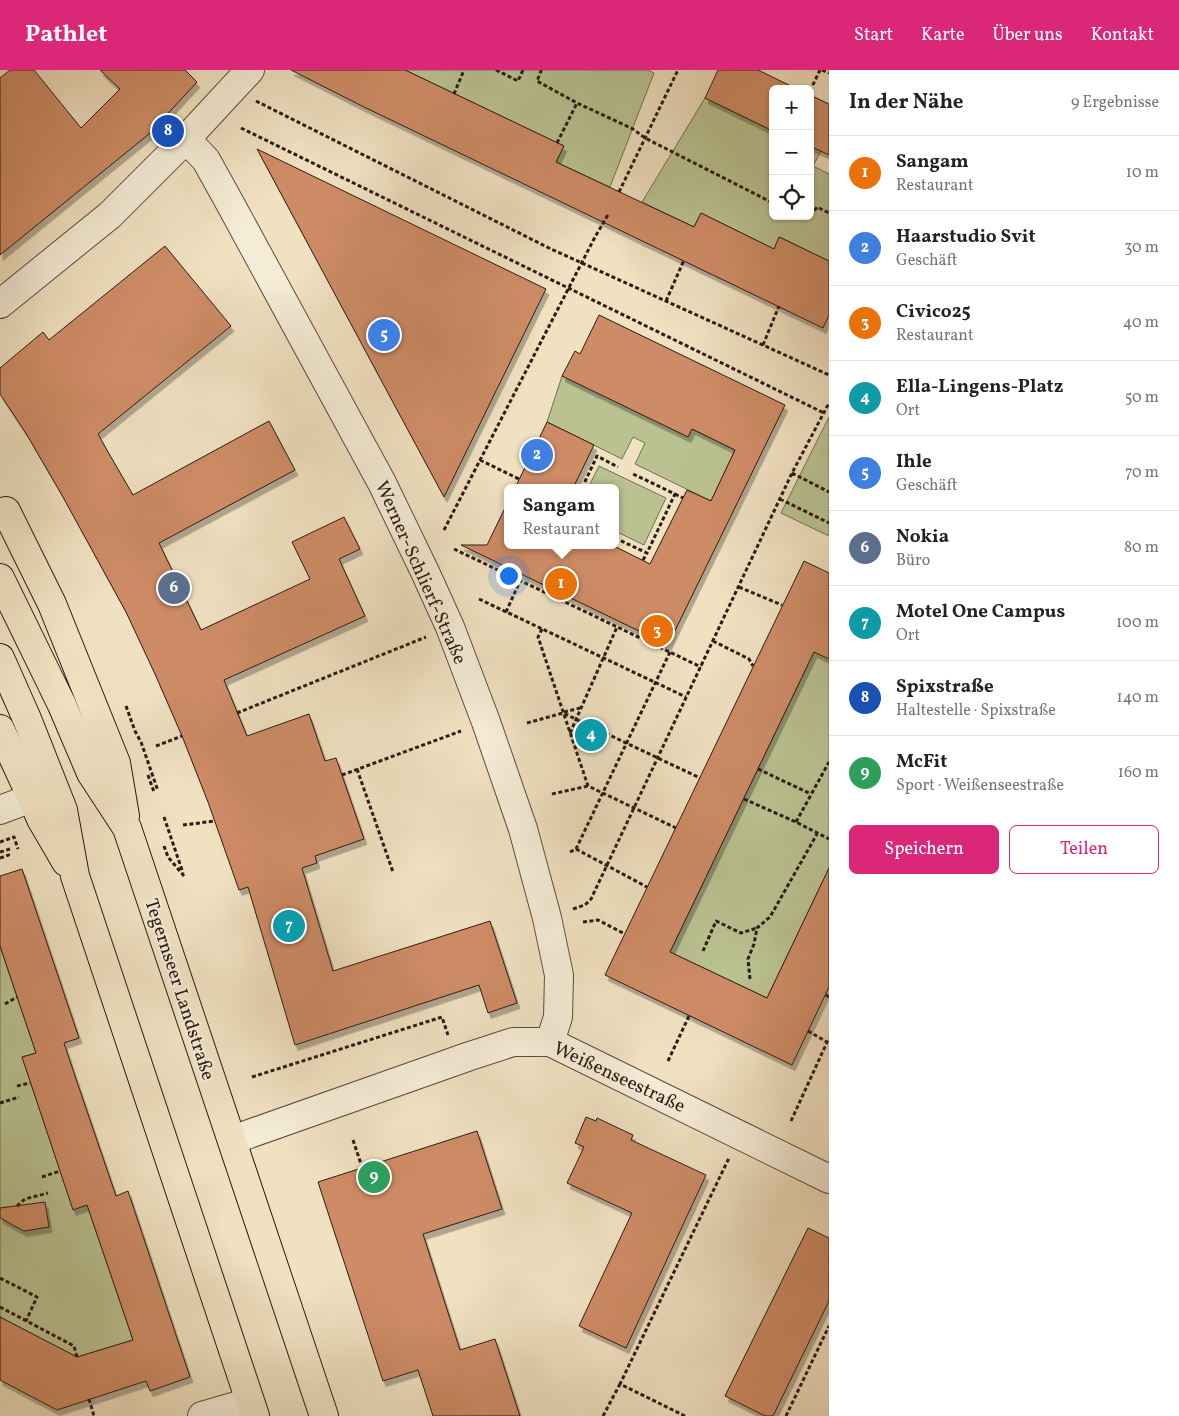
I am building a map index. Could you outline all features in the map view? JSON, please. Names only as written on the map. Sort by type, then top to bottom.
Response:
[{"type":"main road","points":[[3,505],[52,604],[116,764],[127,828]]},
{"type":"main road","name":"Tegernseer Landstraße","points":[[0,578],[62,705],[92,773],[127,828],[324,1416]]},
{"type":"main road","points":[[0,658],[27,719],[63,810],[75,876],[252,1409]]},
{"type":"main road","points":[[0,729],[41,819],[75,876]]},
{"type":"street","points":[[0,304],[110,215],[186,139],[241,77]]},
{"type":"street","name":"Werner-Schlierf-Straße","points":[[186,139],[206,160],[382,483],[426,572],[450,627],[486,722],[523,829],[547,918],[559,975],[558,1017],[550,1042]]},
{"type":"street","points":[[0,810],[32,798]]},
{"type":"street","name":"Weißenseestraße","points":[[232,1140],[513,1042],[550,1042],[829,1179]]},
{"type":"street","points":[[202,1416],[252,1409]]},
{"type":"path","points":[[454,94],[464,70]]},
{"type":"path","points":[[496,70],[518,81],[523,70]]},
{"type":"path","points":[[540,70],[537,81],[769,201]]},
{"type":"path","points":[[619,192],[678,70]]},
{"type":"path","points":[[813,85],[821,70],[829,74]]},
{"type":"path","points":[[241,77],[262,104],[582,263],[829,375]]},
{"type":"path","points":[[557,143],[577,103]]},
{"type":"path","points":[[241,128],[824,413]]},
{"type":"path","points":[[814,211],[817,207],[829,213]]},
{"type":"path","points":[[444,530],[609,213]]},
{"type":"path","points":[[666,301],[684,260]]},
{"type":"path","points":[[763,345],[779,306]]},
{"type":"path","points":[[547,918],[585,905],[591,899],[792,473],[829,403]]},
{"type":"path","points":[[584,484],[597,456],[618,466]]},
{"type":"path","points":[[480,460],[519,479]]},
{"type":"path","points":[[631,473],[683,498]]},
{"type":"path","points":[[792,473],[829,492]]},
{"type":"path","points":[[643,560],[676,494]]},
{"type":"path","points":[[780,499],[829,524]]},
{"type":"path","points":[[619,540],[647,553]]},
{"type":"path","points":[[454,549],[701,666]]},
{"type":"path","points":[[506,612],[520,581]]},
{"type":"path","points":[[739,587],[782,605]]},
{"type":"path","points":[[479,599],[686,697]]},
{"type":"path","points":[[570,733],[617,627]]},
{"type":"path","points":[[542,629],[538,637],[588,786]]},
{"type":"path","points":[[237,713],[434,634]]},
{"type":"path","points":[[713,641],[750,659],[753,666]]},
{"type":"path","points":[[576,850],[670,652]]},
{"type":"path","points":[[126,706],[158,791]]},
{"type":"path","points":[[527,723],[581,708]]},
{"type":"path","points":[[563,713],[700,778]]},
{"type":"path","points":[[342,775],[486,722]]},
{"type":"path","points":[[156,746],[182,736]]},
{"type":"path","points":[[796,822],[829,762]]},
{"type":"path","points":[[357,769],[393,872]]},
{"type":"path","points":[[758,769],[811,794]]},
{"type":"path","points":[[552,794],[588,786],[676,828]]},
{"type":"path","points":[[744,799],[829,839]]},
{"type":"path","points":[[164,816],[184,876]]},
{"type":"path","points":[[182,825],[214,821]]},
{"type":"path","points":[[703,951],[716,921],[741,933],[757,928],[770,917],[817,834]]},
{"type":"path","points":[[0,842],[14,837],[18,849]]},
{"type":"path","points":[[0,852],[10,849]]},
{"type":"path","points":[[570,852],[576,850],[647,887]]},
{"type":"path","points":[[0,858],[12,854]]},
{"type":"path","points":[[583,922],[598,920],[625,934]]},
{"type":"path","points":[[750,979],[748,959],[754,944],[757,928]]},
{"type":"path","points":[[5,1004],[17,997]]},
{"type":"path","points":[[668,1061],[689,1016]]},
{"type":"path","points":[[252,1077],[442,1018],[449,1038]]},
{"type":"path","points":[[808,1032],[827,1042]]},
{"type":"path","points":[[791,1121],[829,1038]]},
{"type":"path","points":[[16,1086],[30,1083]]},
{"type":"path","points":[[0,1103],[19,1097]]},
{"type":"path","points":[[354,1140],[362,1168]]},
{"type":"path","points":[[603,1416],[729,1158]]},
{"type":"path","points":[[42,1177],[60,1171]]},
{"type":"path","points":[[17,1206],[25,1200],[48,1193]]},
{"type":"path","points":[[0,1278],[37,1297],[26,1320]]},
{"type":"path","points":[[0,1307],[74,1346],[77,1357]]},
{"type":"path","points":[[786,1416],[829,1326]]},
{"type":"path","points":[[620,1384],[685,1416]]},
{"type":"path","points":[[89,1399],[94,1416]]},
{"type":"green space","points":[[405,70],[648,70],[654,73],[610,187],[556,162],[564,146]]},
{"type":"green space","points":[[705,98],[769,129],[769,220],[814,220],[814,166],[829,174],[829,261],[780,237],[774,249],[701,213],[694,227],[642,202]]},
{"type":"green space","points":[[814,148],[821,151],[814,164]]},
{"type":"green space","points":[[562,376],[692,429],[735,450],[711,501],[635,464],[645,443],[633,437],[622,459],[547,422]]},
{"type":"green space","points":[[829,417],[829,536],[781,513]]},
{"type":"green space","points":[[599,466],[666,498],[644,545],[619,533],[619,484],[590,484]]},
{"type":"green space","points":[[814,652],[829,652],[829,868],[767,998],[670,952]]},
{"type":"green space","points":[[0,946],[36,1053],[22,1057],[73,1209],[87,1205],[133,1340],[77,1357],[0,1317]]},
{"type":"building","points":[[10,70],[34,70],[81,128],[120,89],[100,70],[185,70],[197,82],[149,134],[0,255],[0,78]]},
{"type":"building","points":[[291,70],[405,70],[564,146],[556,162],[694,227],[701,213],[774,249],[779,237],[829,261],[829,315],[823,328],[364,107]]},
{"type":"building","points":[[718,70],[758,70],[789,85],[769,85],[769,129],[705,98]]},
{"type":"building","points":[[814,97],[829,104],[829,155],[814,148]]},
{"type":"building","points":[[257,149],[546,289],[444,497],[395,406]]},
{"type":"building","points":[[165,246],[231,326],[98,434],[108,452],[133,495],[269,421],[295,470],[159,543],[201,630],[310,579],[292,542],[344,517],[360,549],[339,559],[365,616],[224,680],[247,736],[309,714],[325,761],[336,758],[364,839],[315,856],[317,863],[302,868],[333,971],[490,921],[517,1003],[488,1013],[479,985],[295,1045],[248,887],[239,890],[208,802],[155,674],[126,612],[63,497],[27,435],[0,394],[0,368],[43,332],[49,340]]},
{"type":"building","points":[[599,315],[785,405],[668,645],[461,545],[487,545],[504,510],[504,549],[619,548],[650,564],[687,490],[711,501],[735,450],[692,429],[688,437],[562,376],[575,351],[580,354]]},
{"type":"building","points":[[547,422],[594,445],[575,484],[517,484]]},
{"type":"building","points":[[804,561],[829,573],[829,659],[814,652],[670,952],[767,998],[829,868],[829,987],[792,1065],[605,975]]},
{"type":"building","points":[[22,869],[79,1038],[64,1043],[116,1196],[128,1191],[190,1377],[150,1391],[146,1381],[57,1410],[0,1380],[0,1317],[77,1357],[133,1340],[87,1205],[73,1210],[22,1057],[36,1053],[0,946],[0,876]]},
{"type":"building","points":[[586,1117],[596,1121],[597,1118],[633,1135],[631,1140],[706,1175],[626,1348],[579,1326],[632,1213],[567,1183],[584,1147],[575,1143]]},
{"type":"building","points":[[477,1131],[502,1209],[423,1234],[460,1350],[495,1339],[520,1416],[433,1416],[418,1370],[383,1381],[318,1182]]},
{"type":"building","points":[[45,1202],[49,1227],[24,1231],[0,1218],[0,1208]]},
{"type":"building","points":[[808,1228],[829,1238],[829,1301],[773,1416],[765,1416],[725,1396]]},
{"type":"place","name":"Spixstraße","points":[[168,131]]},
{"type":"place","name":"Ihle","points":[[384,335]]},
{"type":"place","name":"Haarstudio Svit","points":[[537,455]]},
{"type":"place","name":"Sangam","points":[[561,584]]},
{"type":"place","name":"Nokia","points":[[174,588]]},
{"type":"place","name":"Civico25","points":[[657,631]]},
{"type":"place","name":"Ella-Lingens-Platz","points":[[591,735]]},
{"type":"place","name":"Motel One Campus","points":[[289,926]]},
{"type":"place","name":"McFit","points":[[374,1177]]}]
